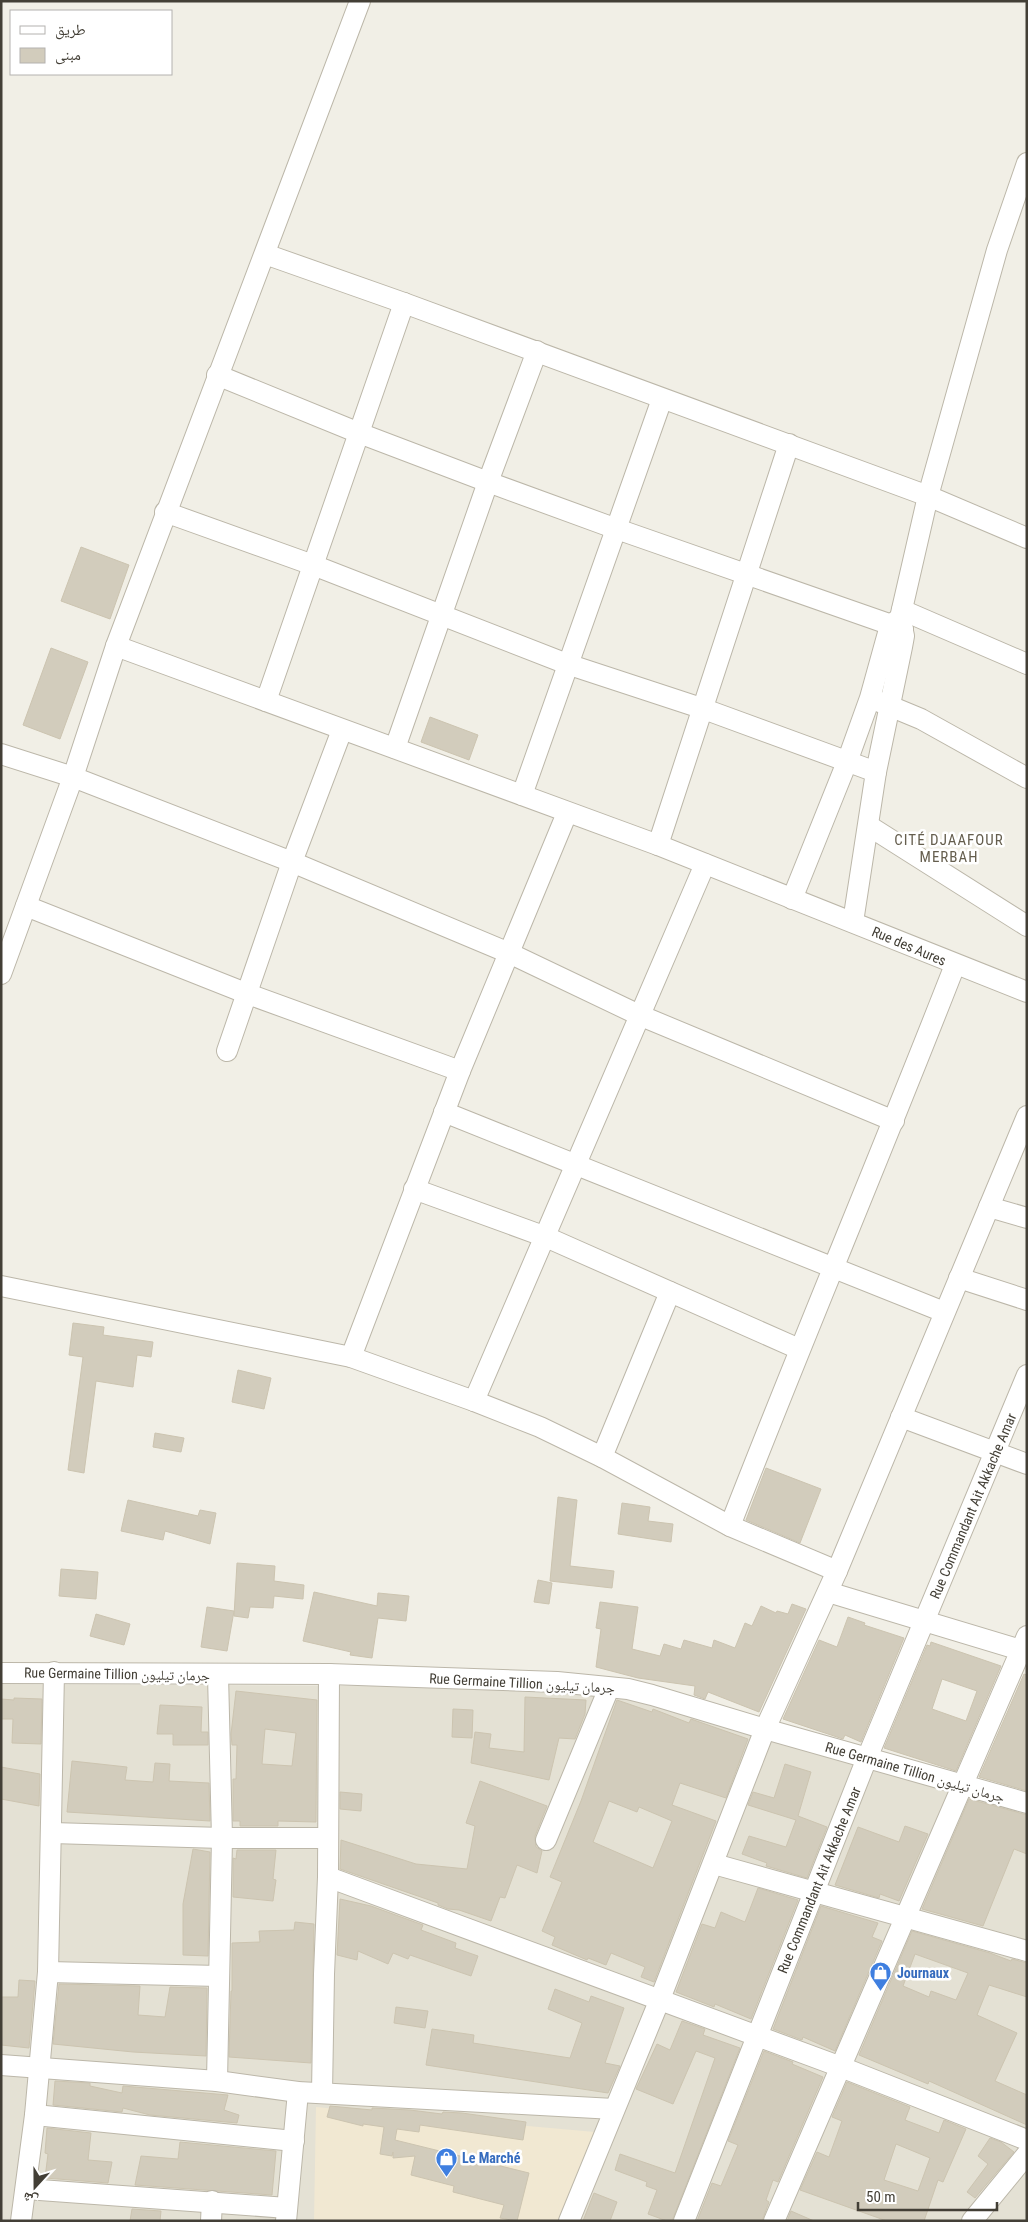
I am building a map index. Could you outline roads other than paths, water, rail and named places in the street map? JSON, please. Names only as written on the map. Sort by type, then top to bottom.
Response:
[{"type":"street","points":[[1,974],[73,777],[116,646],[165,512],[360,1]]},
{"type":"street","points":[[853,922],[876,772],[902,647],[899,620],[928,496],[997,250],[1027,163]]},
{"type":"street","points":[[265,254],[404,302],[662,399],[789,444],[928,496],[1027,538]]},
{"type":"street","points":[[266,701],[404,302]]},
{"type":"street","points":[[395,748],[488,482],[537,351]]},
{"type":"street","points":[[217,375],[359,433],[614,528],[747,573],[899,620],[1027,664]]},
{"type":"street","points":[[522,795],[614,528],[662,399]]},
{"type":"street","points":[[658,845],[789,444]]},
{"type":"street","points":[[165,512],[313,565],[441,617],[567,664],[704,709],[876,772]]},
{"type":"street","points":[[792,899],[847,762],[870,698],[884,643],[899,620]]},
{"type":"street","name":"Rue des Aures","points":[[116,646],[658,845],[1027,992]]},
{"type":"street","points":[[870,698],[921,719],[1027,778]]},
{"type":"street","points":[[227,1051],[292,862],[342,730]]},
{"type":"street","points":[[1,754],[73,777],[292,862],[509,953],[640,1015],[894,1122]]},
{"type":"street","points":[[351,1357],[460,1071],[567,813]]},
{"type":"street","points":[[869,826],[1027,926]]},
{"type":"street","points":[[474,1401],[705,864]]},
{"type":"street","points":[[26,906],[248,994],[460,1071]]},
{"type":"street","points":[[730,1526],[799,1349],[894,1122],[955,964]]},
{"type":"street","points":[[444,1112],[832,1269],[944,1312]]},
{"type":"street","points":[[569,2221],[714,1864],[765,1729],[837,1572],[1027,1116]]},
{"type":"street","points":[[414,1190],[546,1237],[799,1349]]},
{"type":"street","points":[[989,1207],[1027,1218]]},
{"type":"street","points":[[959,1278],[1027,1300]]},
{"type":"street","points":[[1,1286],[351,1357],[540,1427],[602,1457],[730,1526],[837,1572]]},
{"type":"street","points":[[602,1457],[670,1292]]},
{"type":"street","name":"Rue Commandant Ait Akkache Amar","points":[[684,2221],[867,1758],[1027,1375]]},
{"type":"street","points":[[901,1417],[1027,1464]]},
{"type":"street","points":[[774,2221],[1025,1646],[924,1621],[828,1592]]},
{"type":"street","points":[[21,2221],[36,2115],[48,1972],[54,1672]]},
{"type":"street","name":"Rue Germaine Tillion جرمان تيليون","points":[[1,1673],[329,1674],[557,1682],[628,1689],[1027,1803]]},
{"type":"street","points":[[322,2093],[328,1877],[329,1674]]},
{"type":"street","points":[[217,2081],[222,1838],[218,1675]]},
{"type":"street","points":[[546,1840],[609,1688]]},
{"type":"street","points":[[52,1833],[222,1838],[328,1838]]},
{"type":"street","points":[[714,1864],[1027,1951]]},
{"type":"street","points":[[328,1877],[842,2067],[1027,2140]]},
{"type":"street","points":[[48,1972],[219,1976]]},
{"type":"street","points":[[1,2065],[217,2081],[298,2092],[614,2109]]},
{"type":"street","points":[[26,2189],[212,2201],[287,2214],[298,2092]]},
{"type":"street","points":[[36,2115],[294,2141]]},
{"type":"street","points":[[972,2221],[1027,2154]]},
{"type":"street","points":[[211,2221],[212,2201]]},
{"type":"place","name":"Journaux","points":[[881,1992]]},
{"type":"place","name":"Le Marché","points":[[446,2177]]},
{"type":"district","name":"CITÉ DJAAFOUR MERBAH","points":[[949,848]]}]
